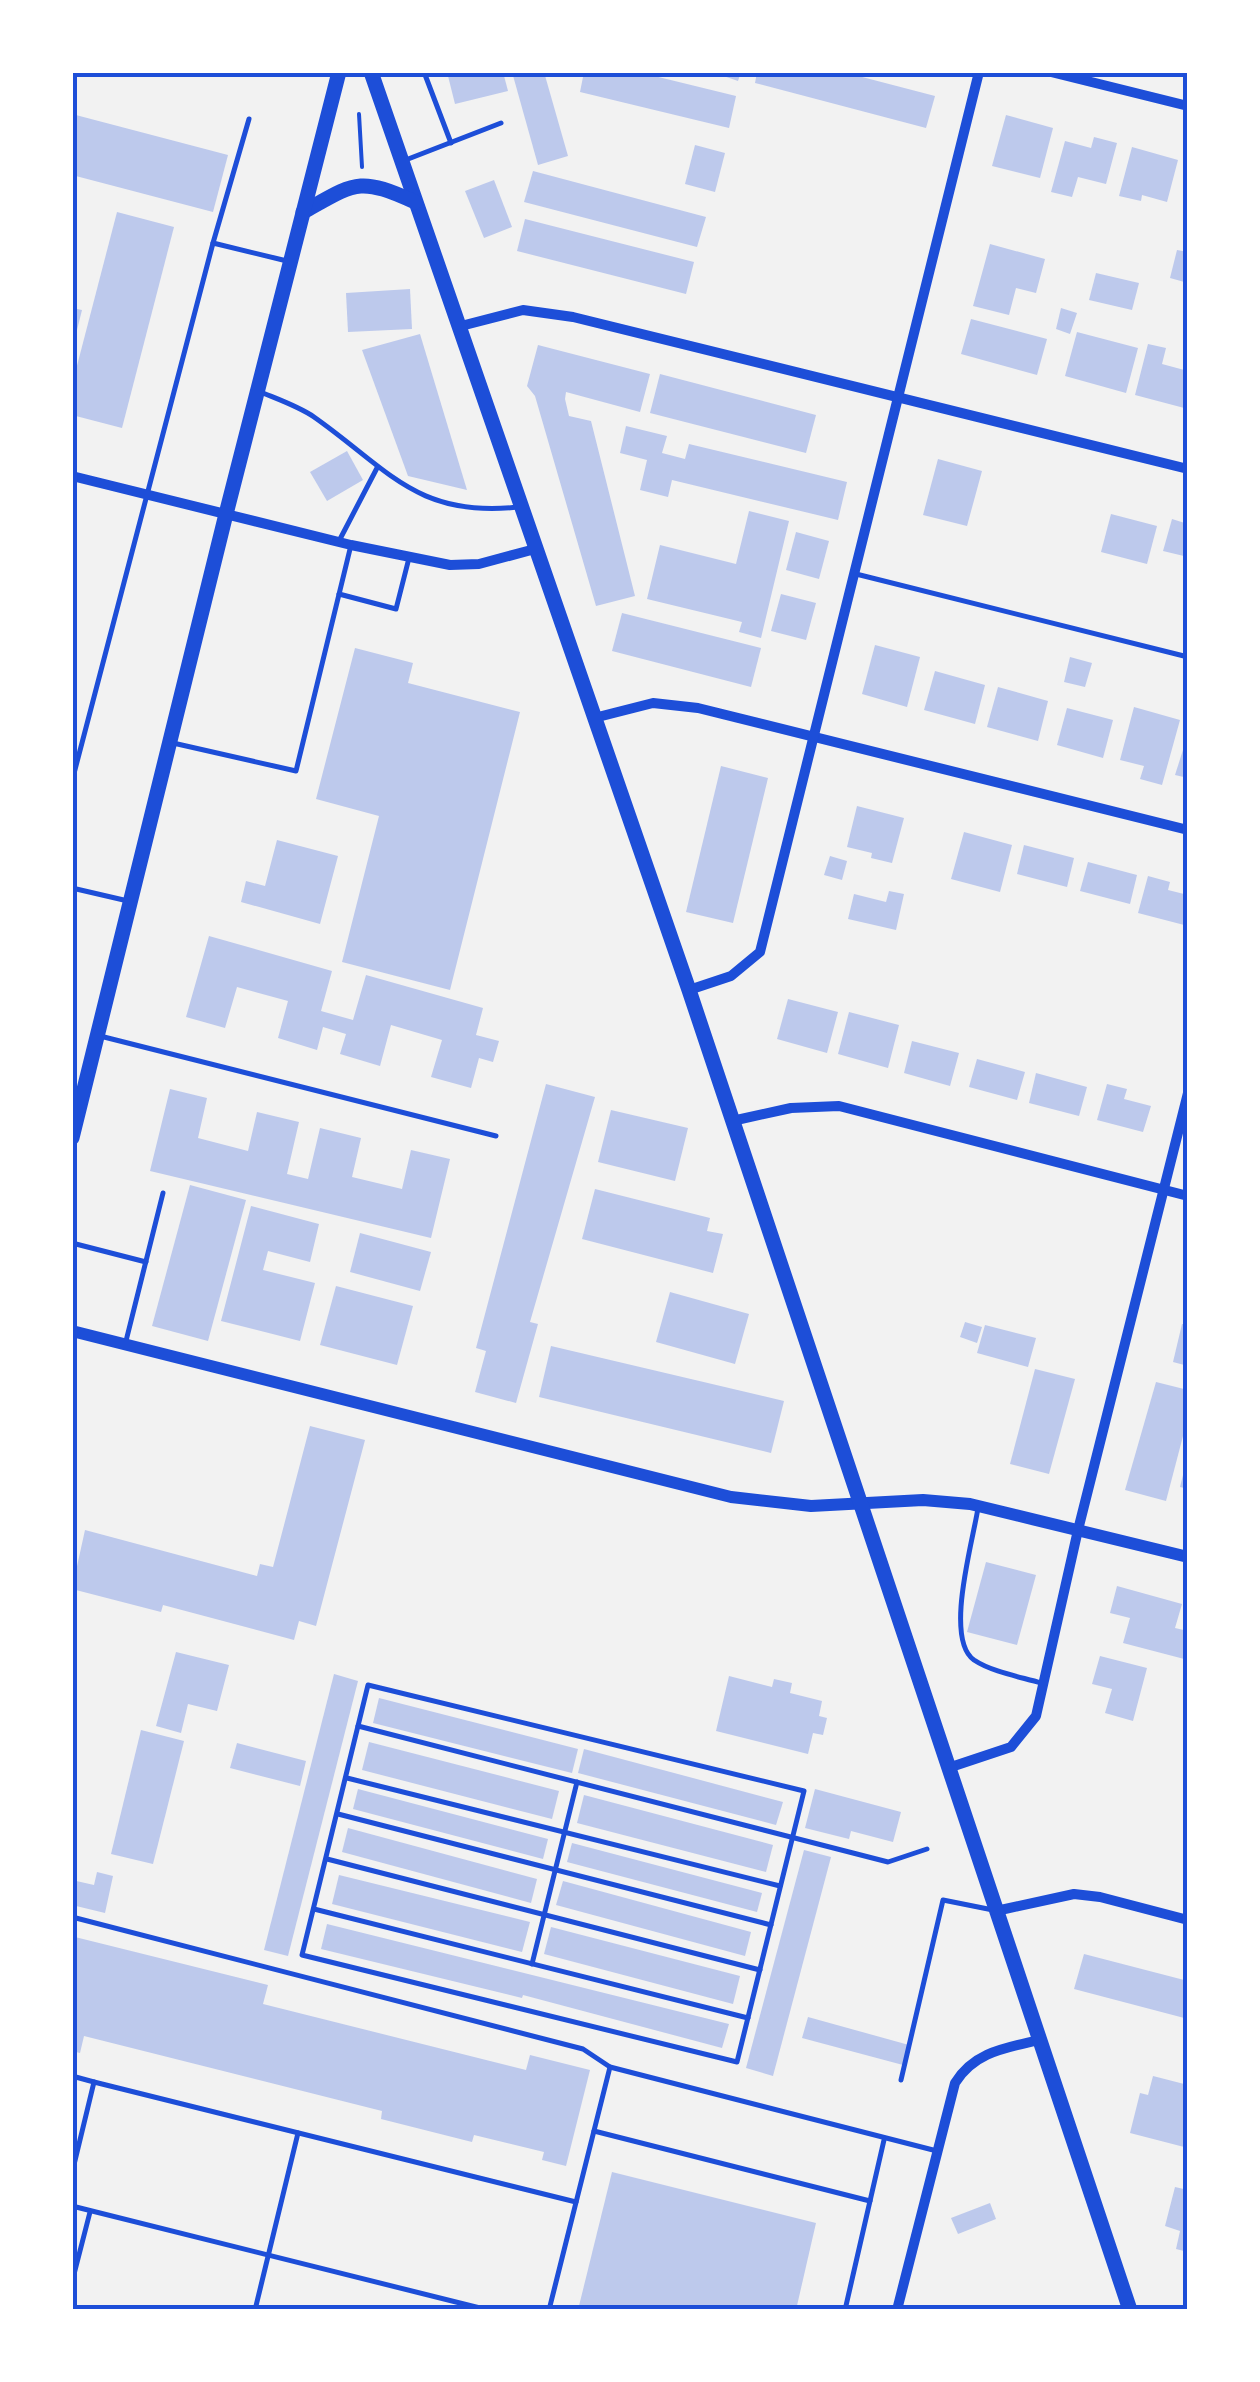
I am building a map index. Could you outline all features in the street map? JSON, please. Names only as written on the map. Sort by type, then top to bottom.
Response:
[{"type":"main road","points":[[72,1138],[80,1069],[97,1035],[339,72]]},
{"type":"main road","points":[[371,72],[689,990],[1130,2310]]},
{"type":"main road","points":[[303,212],[345,188],[362,184],[382,187],[414,202]]},
{"type":"street","points":[[689,990],[732,976],[760,952],[979,72]]},
{"type":"street","points":[[1051,72],[1188,106]]},
{"type":"street","points":[[461,326],[523,310],[573,317],[1188,469]]},
{"type":"street","points":[[72,476],[450,566],[479,564],[536,549]]},
{"type":"street","points":[[594,718],[653,704],[698,708],[1188,830]]},
{"type":"street","points":[[948,1768],[1011,1747],[1036,1716],[1078,1530],[1188,1093]]},
{"type":"street","points":[[732,1121],[792,1108],[839,1106],[1188,1196]]},
{"type":"street","points":[[72,1331],[731,1497],[810,1506],[922,1500],[979,1506],[1188,1557]]},
{"type":"street","points":[[996,1911],[1074,1894],[1188,1920]]},
{"type":"street","points":[[897,2310],[955,2083],[964,2067],[996,2050],[1039,2040]]},
{"type":"lane","points":[[424,72],[450,143]]},
{"type":"lane","points":[[72,781],[249,119]]},
{"type":"lane","points":[[400,162],[502,123]]},
{"type":"lane","points":[[213,243],[290,262]]},
{"type":"lane","points":[[258,390],[310,414],[377,468],[418,494],[466,509],[521,506]]},
{"type":"lane","points":[[338,542],[377,468]]},
{"type":"lane","points":[[170,742],[296,771],[351,545]]},
{"type":"lane","points":[[339,594],[396,610],[409,558]]},
{"type":"lane","points":[[853,573],[1188,657]]},
{"type":"lane","points":[[72,888],[130,902]]},
{"type":"lane","points":[[97,1035],[496,1136]]},
{"type":"lane","points":[[125,1344],[164,1193]]},
{"type":"lane","points":[[72,1244],[146,1262]]},
{"type":"lane","points":[[979,1506],[958,1624],[960,1638],[973,1660],[1043,1684]]},
{"type":"lane","points":[[368,1685],[804,1791],[738,2062],[302,1956],[358,1726],[368,1685]]},
{"type":"lane","points":[[358,1726],[888,1862],[927,1849]]},
{"type":"lane","points":[[346,1778],[780,1886]]},
{"type":"lane","points":[[532,1964],[577,1782]]},
{"type":"lane","points":[[337,1814],[771,1925]]},
{"type":"lane","points":[[326,1858],[760,1970]]},
{"type":"lane","points":[[902,2080],[943,1900],[996,1911]]},
{"type":"lane","points":[[314,1909],[748,2018]]},
{"type":"lane","points":[[72,1917],[583,2049],[610,2066],[937,2152]]},
{"type":"lane","points":[[549,2310],[610,2066]]},
{"type":"lane","points":[[72,2076],[576,2202]]},
{"type":"lane","points":[[72,2173],[94,2082]]},
{"type":"lane","points":[[594,2131],[870,2201]]},
{"type":"lane","points":[[255,2310],[298,2133]]},
{"type":"lane","points":[[845,2310],[884,2140]]},
{"type":"lane","points":[[72,2206],[488,2310]]},
{"type":"lane","points":[[72,2282],[90,2211]]},
{"type":"path","points":[[357,115],[362,167]]},
{"type":"building","points":[[447,72],[503,72],[508,91],[455,104]]},
{"type":"building","points":[[512,72],[544,72],[568,156],[538,165]]},
{"type":"building","points":[[584,72],[638,72],[736,96],[729,128],[580,92]]},
{"type":"building","points":[[712,72],[741,72],[738,81]]},
{"type":"building","points":[[757,72],[843,72],[935,96],[926,128],[755,83]]},
{"type":"building","points":[[72,114],[228,155],[213,212],[72,175]]},
{"type":"building","points":[[1006,115],[1053,128],[1040,178],[992,166]]},
{"type":"building","points":[[1094,137],[1117,143],[1106,184],[1078,177],[1072,197],[1051,192],[1065,141],[1091,148]]},
{"type":"building","points":[[695,145],[725,153],[715,192],[685,184]]},
{"type":"building","points":[[1132,147],[1178,160],[1167,202],[1142,195],[1141,201],[1119,196]]},
{"type":"building","points":[[533,171],[706,217],[697,247],[524,202]]},
{"type":"building","points":[[494,180],[512,227],[484,238],[465,191]]},
{"type":"building","points":[[117,212],[174,227],[122,428],[72,415],[72,385]]},
{"type":"building","points":[[525,219],[694,262],[686,294],[517,251]]},
{"type":"building","points":[[990,244],[1045,259],[1036,293],[1016,288],[1009,315],[973,306]]},
{"type":"building","points":[[1177,250],[1188,252],[1188,283],[1170,278]]},
{"type":"building","points":[[1096,273],[1139,283],[1132,310],[1089,300]]},
{"type":"building","points":[[410,289],[412,329],[348,332],[346,293]]},
{"type":"building","points":[[72,308],[82,310],[74,342],[72,342]]},
{"type":"building","points":[[1061,308],[1077,313],[1070,334],[1056,329]]},
{"type":"building","points":[[971,319],[1047,339],[1037,375],[961,354]]},
{"type":"building","points":[[1077,332],[1138,348],[1126,393],[1065,376]]},
{"type":"building","points":[[420,334],[467,490],[408,476],[362,350]]},
{"type":"building","points":[[1148,344],[1166,348],[1162,364],[1188,371],[1188,409],[1135,395]]},
{"type":"building","points":[[538,345],[650,374],[640,412],[566,392],[565,399],[569,416],[591,421],[635,596],[596,606],[535,396],[527,386]]},
{"type":"building","points":[[660,374],[816,415],[806,453],[650,413]]},
{"type":"building","points":[[626,426],[667,436],[662,453],[685,459],[689,444],[847,482],[838,520],[672,480],[668,497],[640,490],[647,460],[620,453]]},
{"type":"building","points":[[347,451],[363,480],[327,501],[310,472]]},
{"type":"building","points":[[938,459],[982,471],[967,526],[923,515]]},
{"type":"building","points":[[749,511],[789,521],[761,638],[739,632],[742,622],[647,599],[660,545],[736,564]]},
{"type":"building","points":[[1111,514],[1157,526],[1147,564],[1101,552]]},
{"type":"building","points":[[1172,519],[1188,524],[1188,557],[1163,551]]},
{"type":"building","points":[[796,532],[829,541],[819,579],[786,570]]},
{"type":"building","points":[[781,594],[816,603],[806,640],[771,631]]},
{"type":"building","points":[[622,613],[761,648],[751,687],[612,651]]},
{"type":"building","points":[[875,645],[920,657],[907,707],[862,694]]},
{"type":"building","points":[[355,648],[413,663],[408,683],[520,712],[450,990],[342,962],[379,816],[316,799]]},
{"type":"building","points":[[1070,657],[1092,663],[1085,687],[1064,682]]},
{"type":"building","points":[[935,671],[985,685],[975,724],[924,710]]},
{"type":"building","points":[[998,687],[1048,701],[1038,741],[987,727]]},
{"type":"building","points":[[1134,707],[1180,720],[1162,785],[1140,779],[1144,766],[1120,760]]},
{"type":"building","points":[[1067,708],[1113,720],[1103,758],[1057,745]]},
{"type":"building","points":[[1188,734],[1188,778],[1175,775]]},
{"type":"building","points":[[721,766],[768,778],[733,923],[686,912]]},
{"type":"building","points":[[857,806],[904,818],[892,863],[847,847]]},
{"type":"building","points":[[964,832],[1012,845],[1000,892],[951,879]]},
{"type":"building","points":[[277,840],[338,856],[320,924],[241,902],[246,881],[265,886]]},
{"type":"building","points":[[1024,845],[1074,858],[1067,887],[1017,874]]},
{"type":"building","points":[[830,856],[847,861],[842,880],[824,875]]},
{"type":"building","points":[[1088,862],[1137,875],[1130,904],[1080,891]]},
{"type":"building","points":[[1148,876],[1170,882],[1168,890],[1188,895],[1188,926],[1138,913]]},
{"type":"building","points":[[889,891],[904,894],[896,930],[848,919],[854,894],[886,902]]},
{"type":"building","points":[[209,936],[332,971],[321,1011],[353,1020],[366,975],[483,1008],[476,1035],[499,1041],[493,1062],[479,1058],[471,1088],[431,1077],[442,1040],[391,1025],[380,1066],[340,1054],[346,1034],[323,1027],[317,1050],[278,1038],[288,1001],[237,987],[225,1028],[186,1017]]},
{"type":"building","points":[[788,999],[838,1012],[827,1053],[777,1039]]},
{"type":"building","points":[[849,1012],[899,1025],[888,1068],[838,1054]]},
{"type":"building","points":[[912,1041],[959,1053],[950,1086],[904,1073]]},
{"type":"building","points":[[977,1059],[1025,1072],[1017,1100],[969,1087]]},
{"type":"building","points":[[1036,1073],[1087,1087],[1079,1116],[1029,1103]]},
{"type":"building","points":[[546,1084],[595,1097],[530,1322],[538,1324],[516,1403],[475,1392],[486,1351],[476,1348]]},
{"type":"building","points":[[1107,1084],[1127,1089],[1124,1099],[1151,1106],[1143,1132],[1097,1120]]},
{"type":"building","points":[[170,1089],[207,1098],[198,1138],[248,1151],[257,1112],[299,1122],[287,1174],[308,1179],[320,1128],[361,1138],[352,1177],[402,1189],[411,1150],[450,1159],[431,1238],[150,1171]]},
{"type":"building","points":[[611,1110],[688,1128],[675,1181],[598,1162]]},
{"type":"building","points":[[190,1185],[246,1200],[208,1341],[152,1326]]},
{"type":"building","points":[[595,1189],[710,1218],[707,1231],[723,1234],[713,1273],[582,1239]]},
{"type":"building","points":[[251,1206],[319,1224],[310,1262],[268,1251],[263,1270],[315,1283],[300,1341],[221,1321]]},
{"type":"building","points":[[360,1233],[431,1252],[420,1291],[350,1272]]},
{"type":"building","points":[[336,1286],[413,1306],[397,1365],[320,1345]]},
{"type":"building","points":[[670,1292],[749,1314],[735,1364],[656,1342]]},
{"type":"building","points":[[965,1322],[982,1327],[977,1343],[960,1337]]},
{"type":"building","points":[[1182,1324],[1188,1325],[1188,1366],[1173,1362]]},
{"type":"building","points":[[985,1325],[1036,1338],[1028,1367],[977,1353]]},
{"type":"building","points":[[551,1346],[784,1401],[771,1453],[539,1397]]},
{"type":"building","points":[[1035,1369],[1075,1379],[1049,1474],[1010,1464]]},
{"type":"building","points":[[1156,1382],[1188,1390],[1188,1417],[1166,1501],[1125,1490]]},
{"type":"building","points":[[310,1426],[365,1440],[316,1626],[299,1621],[294,1640],[163,1605],[161,1612],[72,1589],[85,1530],[257,1576],[260,1564],[273,1567]]},
{"type":"building","points":[[1188,1463],[1188,1489],[1180,1487]]},
{"type":"building","points":[[986,1562],[1036,1575],[1017,1645],[967,1632]]},
{"type":"building","points":[[1117,1586],[1182,1604],[1175,1628],[1188,1631],[1188,1660],[1123,1643],[1130,1618],[1110,1613]]},
{"type":"building","points":[[176,1652],[229,1665],[217,1711],[188,1704],[181,1733],[156,1726]]},
{"type":"building","points":[[1100,1656],[1147,1668],[1133,1721],[1105,1713],[1112,1689],[1092,1684]]},
{"type":"building","points":[[334,1674],[358,1681],[288,1956],[264,1950]]},
{"type":"building","points":[[729,1676],[772,1687],[774,1679],[792,1683],[790,1693],[822,1701],[819,1716],[827,1718],[823,1735],[813,1733],[808,1754],[716,1731]]},
{"type":"building","points":[[379,1698],[578,1749],[572,1773],[373,1723]]},
{"type":"building","points":[[141,1730],[184,1741],[153,1864],[111,1854]]},
{"type":"building","points":[[369,1742],[559,1791],[552,1819],[362,1770]]},
{"type":"building","points":[[237,1743],[306,1761],[300,1786],[230,1768]]},
{"type":"building","points":[[584,1749],[783,1802],[776,1825],[578,1773]]},
{"type":"building","points":[[358,1789],[548,1839],[543,1859],[353,1809]]},
{"type":"building","points":[[815,1789],[901,1812],[893,1842],[851,1831],[849,1839],[805,1828]]},
{"type":"building","points":[[584,1795],[773,1845],[766,1872],[577,1823]]},
{"type":"building","points":[[348,1828],[537,1879],[531,1903],[342,1852]]},
{"type":"building","points":[[572,1843],[762,1893],[757,1912],[567,1862]]},
{"type":"building","points":[[804,1850],[831,1857],[773,2076],[746,2068]]},
{"type":"building","points":[[97,1872],[113,1876],[105,1913],[72,1905],[72,1880],[94,1885]]},
{"type":"building","points":[[339,1875],[530,1922],[522,1952],[332,1904]]},
{"type":"building","points":[[563,1881],[751,1932],[745,1956],[556,1905]]},
{"type":"building","points":[[327,1924],[729,2024],[722,2048],[523,1995],[522,1998],[321,1949]]},
{"type":"building","points":[[551,1927],[740,1976],[733,2004],[544,1954]]},
{"type":"building","points":[[75,1937],[268,1985],[263,2004],[526,2070],[530,2055],[590,2070],[566,2166],[542,2160],[544,2152],[474,2135],[472,2142],[381,2119],[382,2111],[84,2036],[80,2053],[72,2051]]},
{"type":"building","points":[[1084,1954],[1188,1981],[1188,2019],[1074,1989]]},
{"type":"building","points":[[808,2017],[909,2045],[903,2065],[802,2038]]},
{"type":"building","points":[[1153,2076],[1188,2085],[1188,2148],[1130,2133],[1140,2093],[1148,2095]]},
{"type":"building","points":[[612,2172],[816,2223],[796,2310],[578,2310]]},
{"type":"building","points":[[1175,2187],[1188,2190],[1188,2252],[1176,2249],[1180,2231],[1165,2226]]},
{"type":"building","points":[[990,2203],[996,2219],[958,2234],[951,2218]]}]
